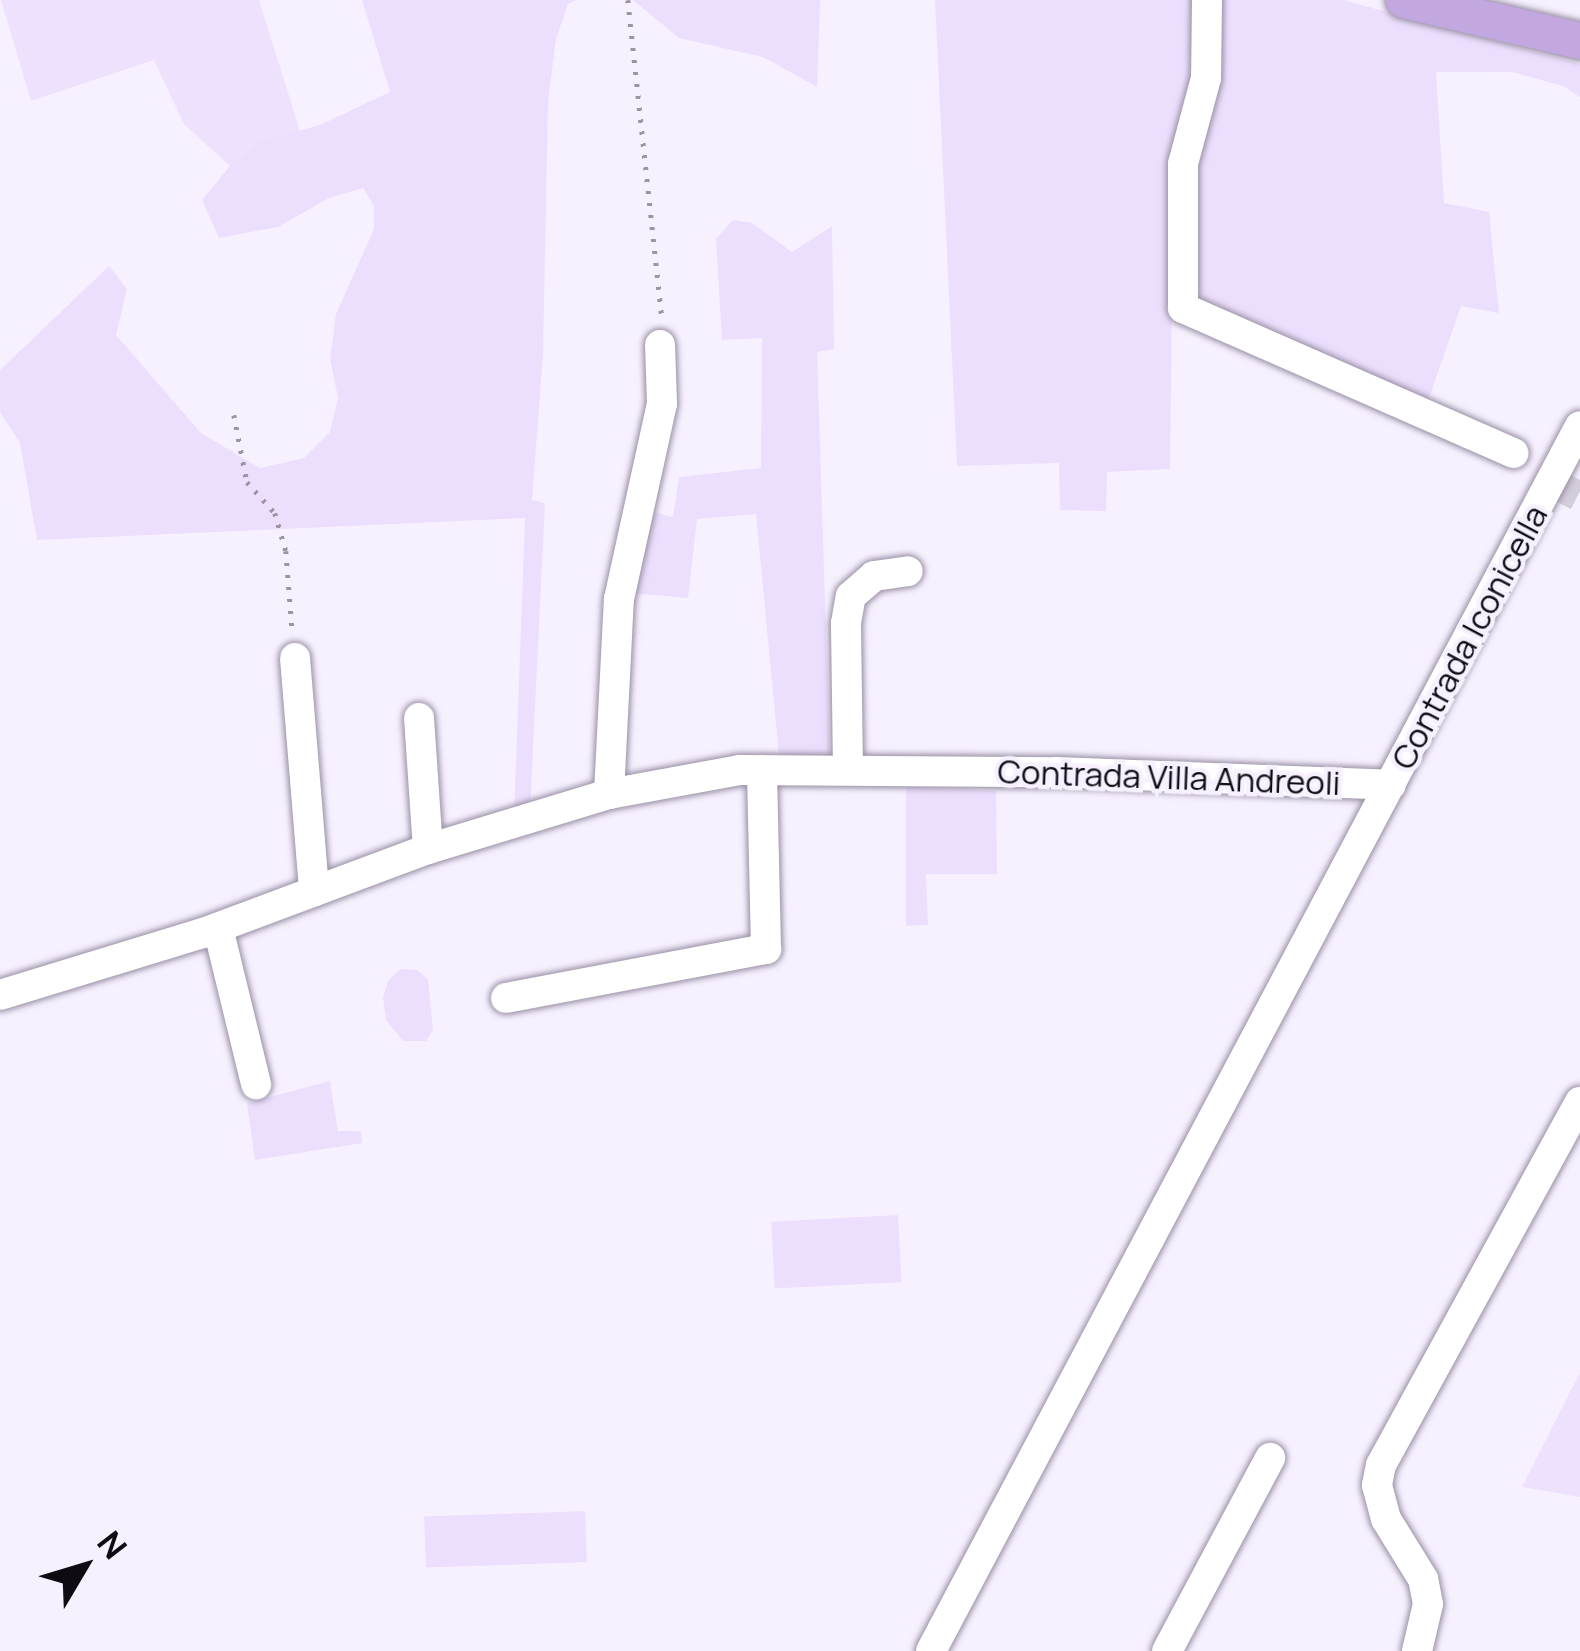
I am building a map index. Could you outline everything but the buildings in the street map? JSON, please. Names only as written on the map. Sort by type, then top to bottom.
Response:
[{"type":"main road","points":[[1404,0],[1576,40]]},
{"type":"street","points":[[1207,0],[1206,78],[1183,164],[1183,308],[1514,454]]},
{"type":"street","points":[[609,794],[619,599],[662,404],[660,345]]},
{"type":"street","name":"Contrada Iconicella","points":[[1391,784],[1580,426]]},
{"type":"street","points":[[848,770],[846,623],[851,596],[874,576],[908,571]]},
{"type":"street","points":[[295,658],[314,891]]},
{"type":"street","points":[[419,718],[428,849]]},
{"type":"street","points":[[506,998],[766,949],[762,770]]},
{"type":"street","name":"Contrada Villa Andreoli","points":[[0,995],[218,928],[428,849],[609,794],[762,770],[1391,784],[931,1651]]},
{"type":"street","points":[[218,928],[256,1084]]},
{"type":"street","points":[[1417,1651],[1428,1604],[1423,1579],[1386,1519],[1378,1485],[1381,1466],[1580,1102]]},
{"type":"street","points":[[1167,1651],[1270,1458]]},
{"type":"path","points":[[628,0],[663,302],[660,345]]},
{"type":"path","points":[[234,416],[247,482],[274,513],[286,551],[295,658]]},
{"type":"shaded area","points":[[1,0],[259,0],[300,131],[230,166],[184,124],[154,60],[31,101]]},
{"type":"shaded area","points":[[362,0],[577,0],[568,4],[556,39],[548,101],[543,355],[532,500],[545,503],[530,810],[514,816],[525,518],[37,540],[20,443],[0,412],[0,370],[109,266],[127,289],[116,335],[201,433],[260,468],[304,458],[330,432],[338,398],[330,359],[336,314],[374,229],[374,206],[363,188],[329,198],[278,227],[219,238],[202,200],[230,166],[260,142],[320,125],[390,92]]},
{"type":"shaded area","points":[[633,0],[820,0],[817,87],[763,57],[679,38]]},
{"type":"shaded area","points":[[935,0],[1198,0],[1172,294],[1170,469],[1107,472],[1106,511],[1060,510],[1059,463],[957,466]]},
{"type":"shaded area","points":[[1219,0],[1343,0],[1580,64],[1580,97],[1563,86],[1512,72],[1436,72],[1444,203],[1489,212],[1499,313],[1461,306],[1428,401],[1197,297],[1196,162],[1218,82]]},
{"type":"shaded area","points":[[733,220],[752,223],[792,252],[832,226],[834,349],[817,352],[830,757],[780,765],[756,514],[697,519],[688,598],[630,593],[645,510],[673,517],[679,477],[761,468],[762,338],[722,340],[716,239]]},
{"type":"shaded area","points":[[906,787],[996,791],[997,874],[926,874],[928,925],[906,926]]},
{"type":"shaded area","points":[[401,969],[417,970],[428,979],[433,1030],[426,1041],[403,1041],[386,1020],[383,997],[388,981]]},
{"type":"shaded area","points":[[330,1081],[338,1131],[361,1131],[362,1143],[255,1160],[247,1103]]},
{"type":"shaded area","points":[[898,1215],[902,1282],[775,1289],[771,1222]]},
{"type":"shaded area","points":[[1580,1373],[1580,1497],[1522,1487],[1569,1394]]},
{"type":"shaded area","points":[[585,1511],[587,1562],[426,1568],[424,1517]]},
{"type":"tunnel","points":[[1551,482],[1580,497]]}]
